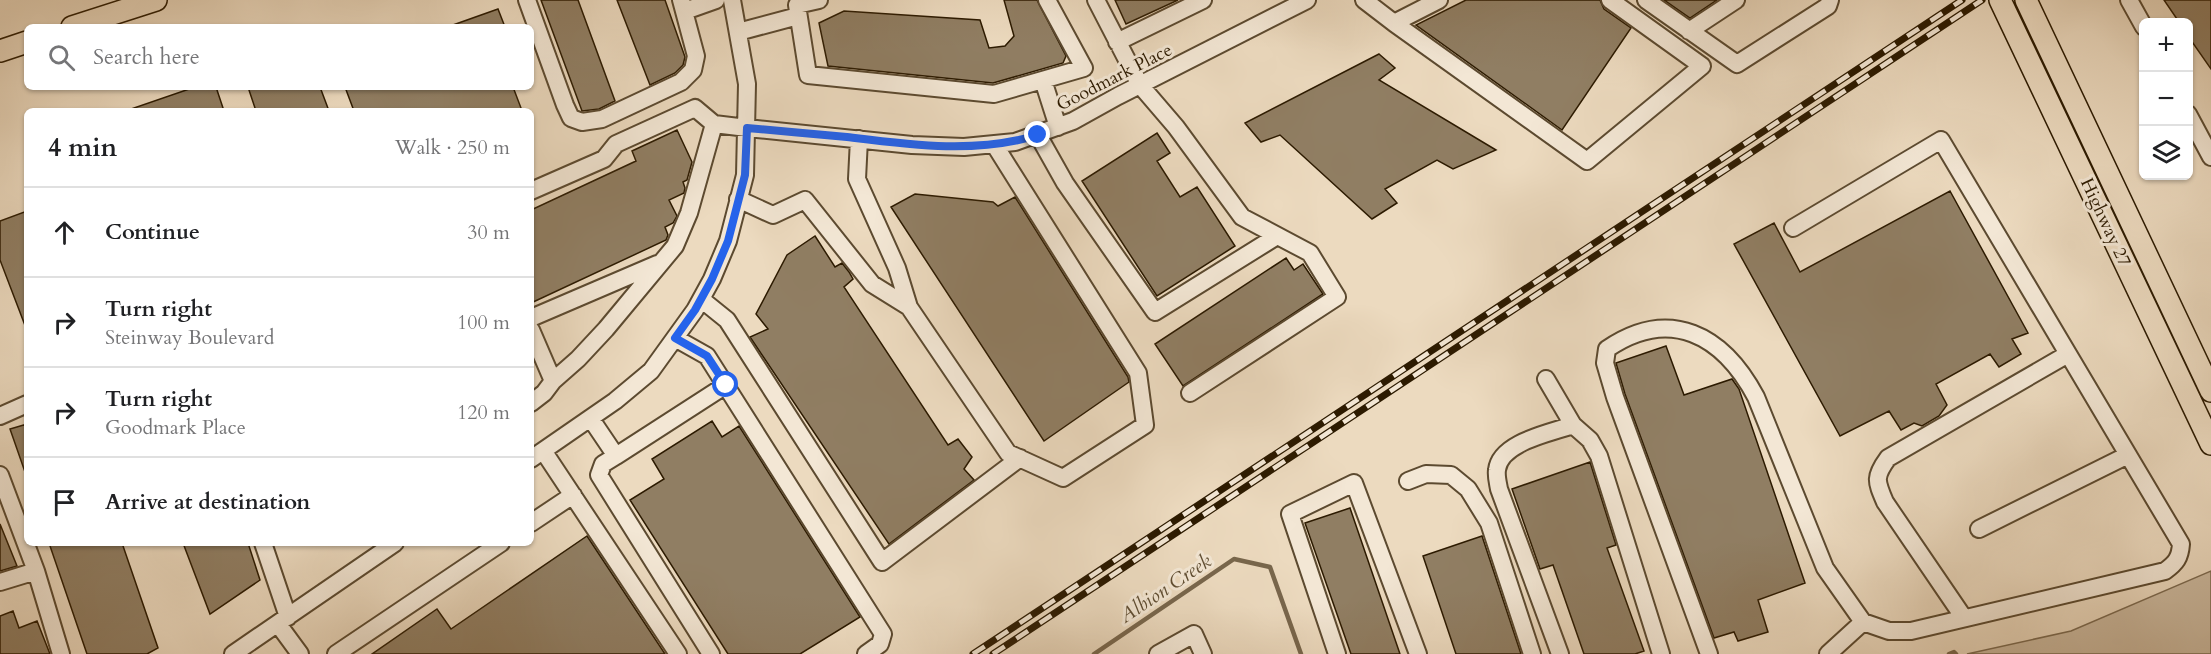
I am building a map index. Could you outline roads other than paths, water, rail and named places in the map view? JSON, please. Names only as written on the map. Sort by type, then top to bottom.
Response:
[{"type":"main road","points":[[81,24],[156,0]]},
{"type":"main road","name":"Highway 27","points":[[2000,0],[2211,444]]},
{"type":"main road","name":"Highway 27","points":[[2026,0],[2211,391]]},
{"type":"main road","points":[[0,51],[24,43]]},
{"type":"street","points":[[527,0],[565,105],[572,118],[582,122],[602,119],[681,82],[693,70],[696,56],[683,5],[716,0]]},
{"type":"street","points":[[678,654],[573,495],[537,455],[591,419],[651,371],[701,299],[728,241],[745,175],[747,128],[747,84],[732,0]]},
{"type":"street","points":[[819,0],[797,5],[808,75],[994,94],[1084,68],[1047,0]]},
{"type":"street","points":[[1096,0],[1140,85],[1176,127],[1242,217],[1310,253],[1337,297],[1190,393]]},
{"type":"street","points":[[1117,42],[1203,0]]},
{"type":"street","points":[[1364,0],[1587,161],[1702,66],[1610,0]]},
{"type":"street","points":[[1394,23],[1438,0]]},
{"type":"street","points":[[1646,0],[1737,64],[1828,6],[1830,0]]},
{"type":"street","points":[[1689,31],[1736,0]]},
{"type":"street","points":[[2129,0],[2139,18]]},
{"type":"street","name":"Goodmark Place","points":[[714,124],[912,145],[964,147],[1015,142],[1058,127],[1298,2]]},
{"type":"street","points":[[738,32],[798,16]]},
{"type":"street","points":[[1043,80],[1058,127]]},
{"type":"street","points":[[534,190],[604,159],[616,144],[695,108],[714,124],[689,213],[675,246],[606,329],[534,401]]},
{"type":"street","points":[[2193,123],[2211,157]]},
{"type":"street","points":[[1038,135],[1065,183],[1155,312],[1277,236]]},
{"type":"street","points":[[859,139],[857,179],[897,268],[909,307],[1008,453],[1064,478],[1145,425],[1138,373],[994,144]]},
{"type":"street","points":[[1709,654],[1615,397],[1605,363],[1607,349],[1625,337],[1651,328],[1671,327],[1688,331],[1711,341],[1745,376],[1756,397],[1825,568],[1863,622],[1889,631],[1911,631],[2165,572],[2180,556],[2181,544],[1941,140],[1793,228]]},
{"type":"street","points":[[738,199],[773,215],[805,200],[872,284],[909,307]]},
{"type":"street","points":[[534,317],[660,263]]},
{"type":"street","points":[[701,299],[727,320],[882,562],[1020,458]]},
{"type":"street","points":[[534,337],[553,381]]},
{"type":"street","points":[[675,338],[707,356],[883,634],[879,644],[866,654]]},
{"type":"street","points":[[1964,618],[1885,502],[1877,483],[1878,472],[1888,458],[2068,354]]},
{"type":"street","points":[[1546,379],[1574,425],[1590,440],[1599,456],[1661,654]]},
{"type":"street","points":[[711,654],[599,475],[603,464],[726,385]]},
{"type":"street","points":[[0,416],[24,405]]},
{"type":"street","points":[[591,419],[616,456]]},
{"type":"street","points":[[1560,654],[1499,489],[1497,469],[1503,454],[1512,447],[1574,425]]},
{"type":"street","points":[[1979,529],[2128,455]]},
{"type":"street","points":[[1408,481],[1426,474],[1451,475],[1468,489],[1489,523],[1532,654]]},
{"type":"street","points":[[0,475],[24,539]]},
{"type":"street","points":[[1337,654],[1290,514],[1354,483],[1418,654]]},
{"type":"street","points":[[534,521],[573,495]]},
{"type":"street","points":[[27,546],[61,654]]},
{"type":"street","points":[[264,546],[283,621],[300,654]]},
{"type":"street","points":[[233,654],[391,546]]},
{"type":"street","points":[[336,654],[497,546]]},
{"type":"street","points":[[0,582],[36,571]]},
{"type":"street","points":[[1828,654],[1863,622]]},
{"type":"street","points":[[1158,654],[1194,634],[1203,654]]},
{"type":"waterway","name":"Albion Creek","points":[[1094,654],[1234,559],[1270,567],[1301,654]]},
{"type":"waterway","name":"Albion Creek","points":[[1949,654],[1954,652],[1956,654]]},
{"type":"railway","points":[[973,654],[1962,0]]},
{"type":"railway","points":[[993,654],[1982,0]]}]
